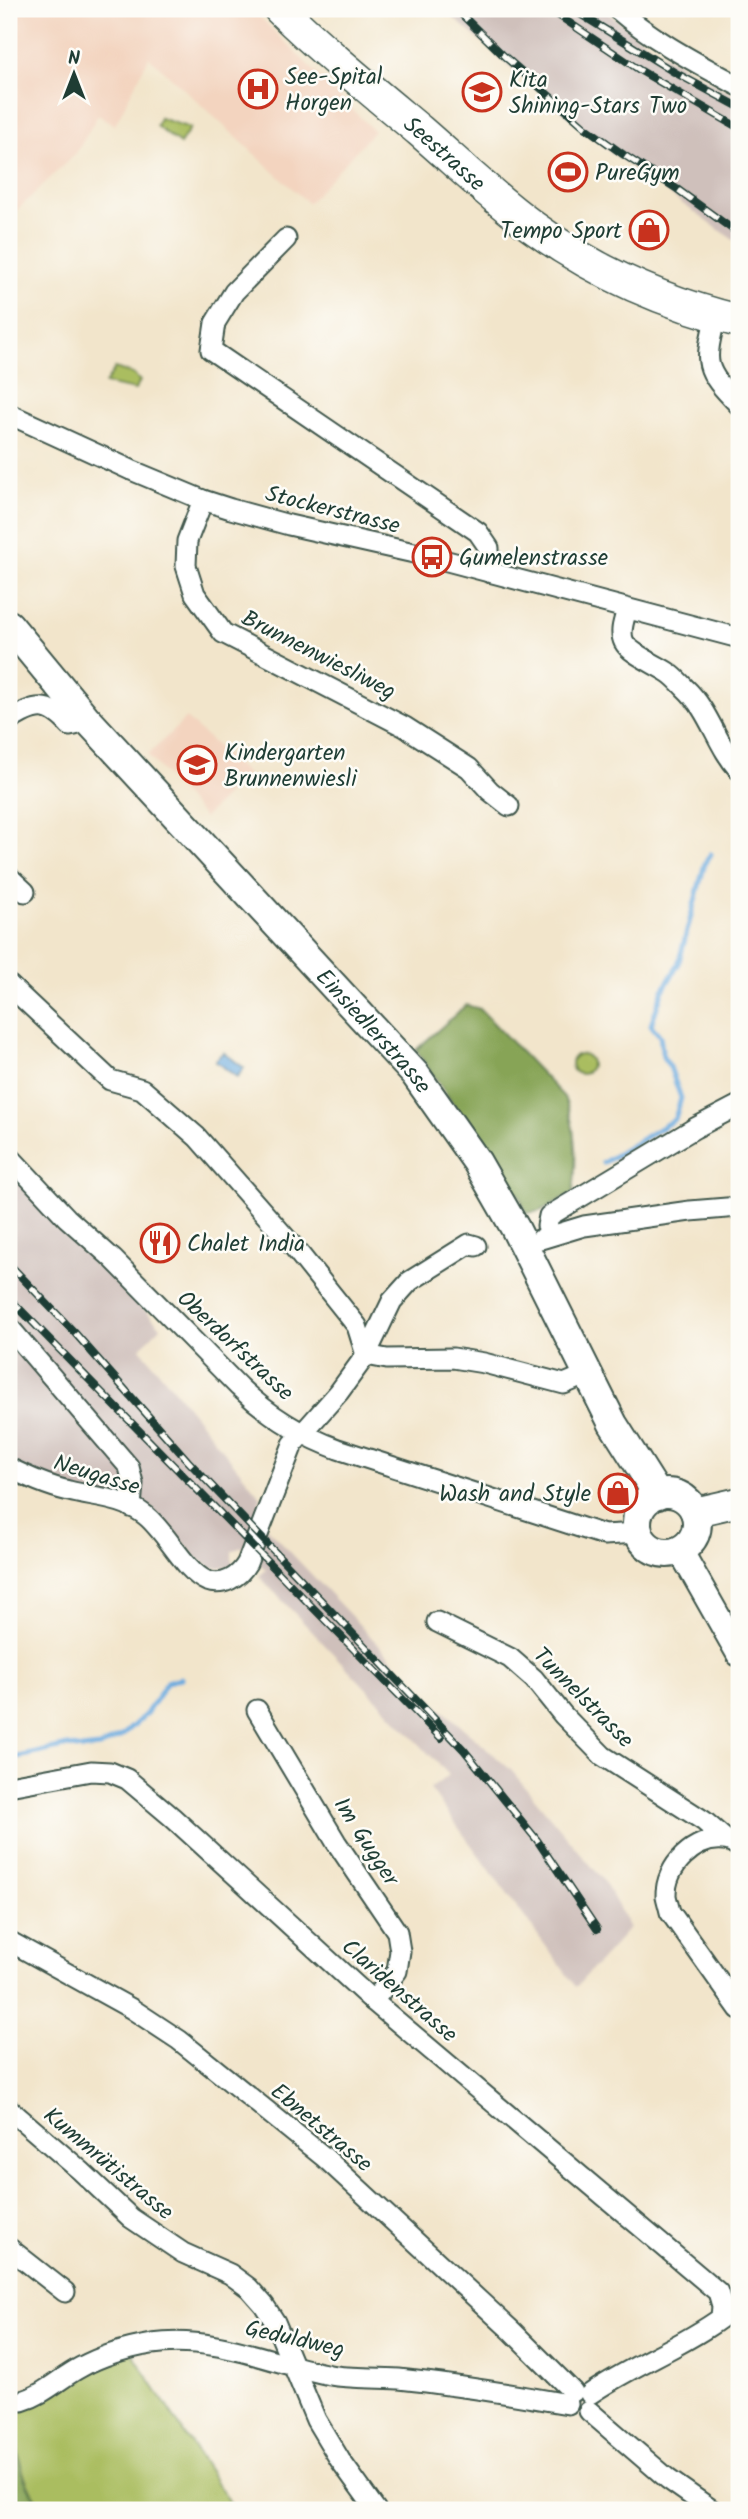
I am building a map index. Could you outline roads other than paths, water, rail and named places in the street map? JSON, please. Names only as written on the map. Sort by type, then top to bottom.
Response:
[{"type":"main road","name":"Seestrasse","points":[[280,9],[317,44],[531,226],[601,270],[683,306],[728,318]]},
{"type":"main road","name":"Einsiedlerstrasse","points":[[9,625],[85,717],[400,1055],[477,1162],[524,1247],[613,1424],[658,1494]]},
{"type":"main road","points":[[658,1494],[675,1494],[683,1498],[695,1512],[696,1530],[687,1545],[672,1553],[655,1551],[648,1547],[638,1533],[636,1523],[642,1506],[658,1494]]},
{"type":"main road","points":[[695,1512],[739,1502]]},
{"type":"street","points":[[617,9],[675,51],[739,86]]},
{"type":"street","points":[[286,239],[234,292],[215,323],[211,350],[478,532],[489,548],[489,572]]},
{"type":"street","points":[[728,318],[707,353],[709,369],[739,405]]},
{"type":"street","name":"Stockerstrasse","points":[[9,414],[203,500],[289,525],[489,572],[739,638]]},
{"type":"street","name":"Brunnenwiesliweg","points":[[203,500],[187,541],[186,566],[195,594],[223,633],[405,727],[469,768],[490,791],[509,806]]},
{"type":"street","points":[[627,610],[622,627],[623,640],[628,648],[669,673],[699,703],[731,761],[739,770]]},
{"type":"street","points":[[9,721],[27,709],[44,706],[58,712],[70,726],[85,717]]},
{"type":"street","points":[[9,877],[25,891]]},
{"type":"street","points":[[9,985],[110,1080],[142,1089],[197,1137],[293,1246],[358,1326],[366,1356]]},
{"type":"street","points":[[551,1234],[547,1226],[549,1216],[695,1128],[739,1105]]},
{"type":"street","name":"Oberdorfstrasse","points":[[9,1156],[67,1218],[113,1259],[254,1402],[301,1433],[338,1449],[604,1535],[638,1533]]},
{"type":"street","points":[[524,1247],[551,1234],[611,1222],[739,1207]]},
{"type":"street","points":[[301,1433],[339,1392],[366,1356],[392,1301],[410,1281],[469,1244],[476,1246]]},
{"type":"street","points":[[9,1326],[129,1467],[133,1483],[131,1507]]},
{"type":"street","points":[[366,1356],[387,1359],[453,1358],[484,1363],[564,1384],[588,1374]]},
{"type":"street","name":"Neugasse","points":[[9,1468],[35,1481],[71,1492],[99,1495],[143,1513],[158,1526],[194,1573],[208,1581],[228,1581],[243,1570],[247,1563],[287,1456],[301,1433]]},
{"type":"street","points":[[680,1550],[739,1654]]},
{"type":"street","name":"Tunnelstrasse","points":[[437,1622],[510,1658],[534,1679],[563,1715],[603,1756],[704,1821],[733,1843]]},
{"type":"street","name":"Im Gugger","points":[[257,1710],[336,1842],[397,1932],[400,1951],[397,1972],[373,2001]]},
{"type":"street","name":"Claridenstrasse","points":[[9,1786],[91,1771],[110,1772],[127,1779],[373,2001],[718,2292],[722,2306],[721,2318],[693,2338],[616,2376],[580,2400]]},
{"type":"street","points":[[733,1843],[696,1846],[680,1859],[670,1874],[666,1895],[670,1912],[739,2008]]},
{"type":"street","name":"Ebnetstrasse","points":[[9,1941],[132,2009],[179,2040],[324,2157],[512,2331],[580,2400],[668,2479],[712,2510]]},
{"type":"street","name":"Kummrütistrasse","points":[[9,2109],[131,2218],[173,2247],[230,2274],[249,2288],[275,2322],[316,2420],[340,2460],[376,2510]]},
{"type":"street","points":[[9,2248],[65,2292]]},
{"type":"street","name":"Geduldweg","points":[[22,2401],[48,2390],[80,2367],[129,2348],[185,2342],[218,2345],[332,2375],[397,2379],[580,2400]]},
{"type":"water","points":[[223,1052],[244,1068],[237,1077],[215,1061]]},
{"type":"waterway","points":[[603,1163],[675,1119],[681,1098],[670,1067],[663,1057],[660,1036],[651,1025],[662,992],[678,965],[705,863],[711,854]]},
{"type":"waterway","points":[[9,1759],[68,1746],[82,1749],[99,1747],[122,1736],[146,1714],[167,1682],[181,1678]]},
{"type":"railway","points":[[456,9],[504,56],[585,127],[739,234]]},
{"type":"railway","points":[[549,9],[641,71],[739,128]]},
{"type":"railway","points":[[572,9],[674,72],[739,107]]},
{"type":"railway","points":[[9,1264],[74,1332],[188,1461],[464,1750],[537,1840],[597,1929]]},
{"type":"railway","points":[[9,1298],[441,1738]]},
{"type":"place","name":"See-Spital Horgen","points":[[258,89]]},
{"type":"place","name":"Kita Shining-Stars Two","points":[[482,92]]},
{"type":"place","name":"PureGym","points":[[568,172]]},
{"type":"place","name":"Tempo Sport","points":[[649,230]]},
{"type":"place","name":"Gumelenstrasse","points":[[432,557]]},
{"type":"place","name":"Kindergarten Brunnenwiesli","points":[[197,765]]},
{"type":"place","name":"Chalet India","points":[[160,1243]]},
{"type":"place","name":"Wash and Style","points":[[618,1493]]}]
